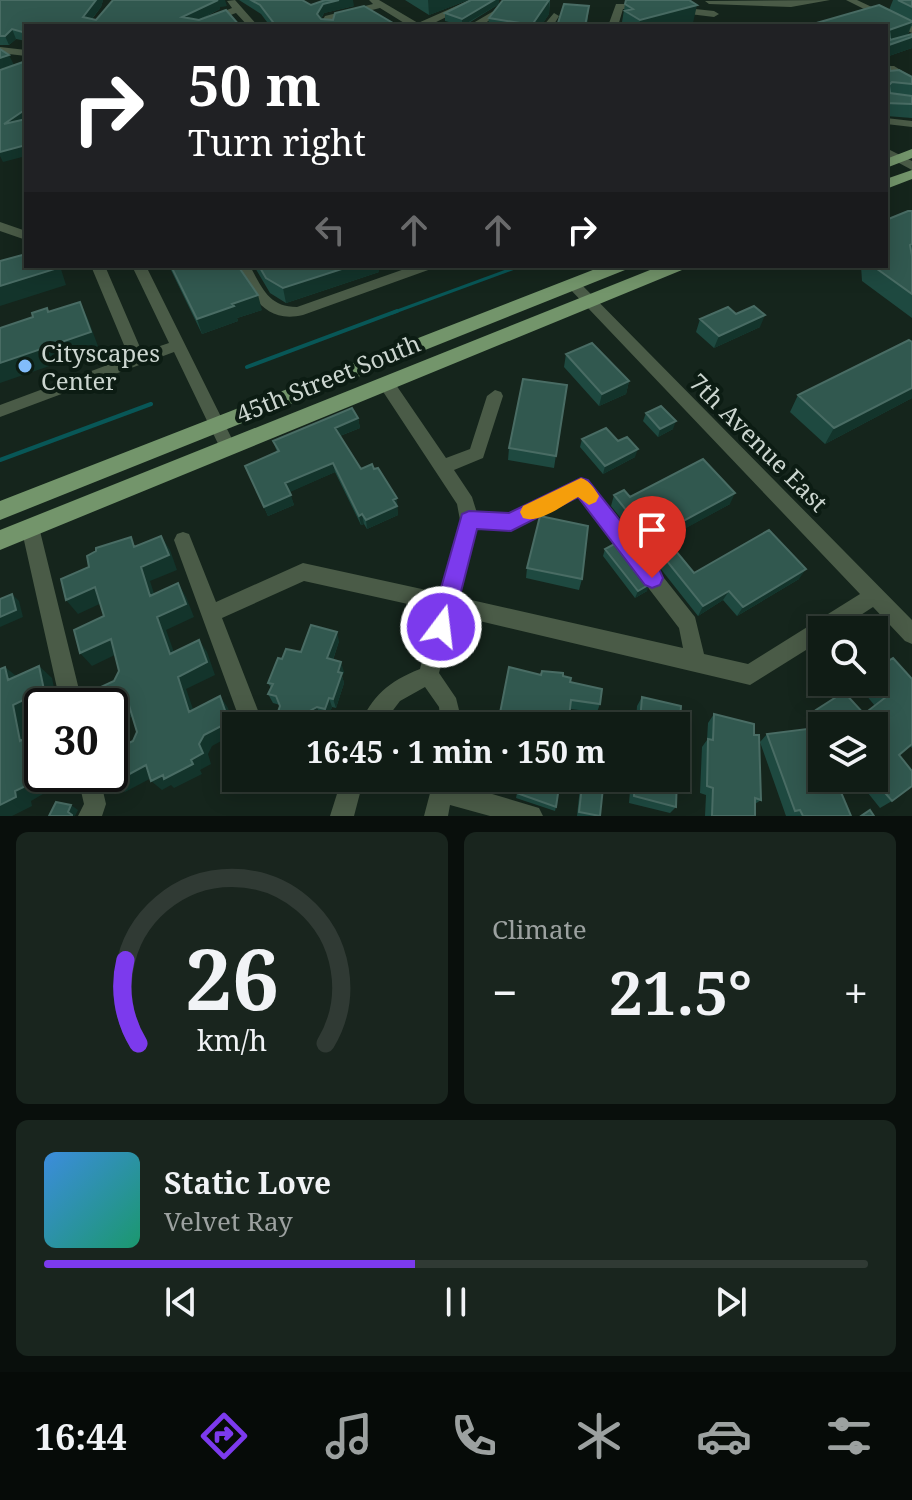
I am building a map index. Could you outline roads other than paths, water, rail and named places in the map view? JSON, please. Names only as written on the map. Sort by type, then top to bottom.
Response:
[{"type":"main road","points":[[888,183],[912,174]]},
{"type":"main road","name":"45th Street South","points":[[0,511],[614,268]]},
{"type":"main road","name":"45th Street South","points":[[0,540],[671,268]]},
{"type":"street","points":[[230,0],[251,24]]},
{"type":"street","points":[[423,24],[477,0]]},
{"type":"street","points":[[718,24],[709,1],[791,4],[826,0]]},
{"type":"street","points":[[850,0],[912,30]]},
{"type":"street","points":[[327,24],[328,18],[376,3],[414,24]]},
{"type":"street","points":[[614,24],[622,5],[714,14]]},
{"type":"street","points":[[477,24],[507,7]]},
{"type":"street","points":[[197,24],[238,9]]},
{"type":"street","points":[[549,24],[554,16]]},
{"type":"street","points":[[0,50],[24,53]]},
{"type":"street","points":[[888,68],[907,76]]},
{"type":"street","points":[[888,121],[912,116]]},
{"type":"street","points":[[0,226],[24,235]]},
{"type":"street","points":[[99,268],[138,360]]},
{"type":"street","points":[[140,268],[228,447]]},
{"type":"street","points":[[244,268],[266,307],[275,313],[298,312],[420,268]]},
{"type":"street","name":"7th Avenue East","points":[[573,284],[912,634]]},
{"type":"street","points":[[0,411],[178,345]]},
{"type":"street","points":[[386,383],[466,502],[469,520],[428,676]]},
{"type":"street","points":[[442,467],[477,453],[495,396]]},
{"type":"street","points":[[469,520],[511,522],[581,486],[688,624],[695,661]]},
{"type":"street","points":[[30,527],[68,688]]},
{"type":"street","points":[[183,540],[248,712]]},
{"type":"street","points":[[211,614],[303,572],[750,675],[875,595]]},
{"type":"street","points":[[376,712],[391,694],[406,683],[428,676]]},
{"type":"street","points":[[428,676],[441,689],[451,712]]},
{"type":"street","points":[[90,816],[95,804],[92,792]]},
{"type":"street","points":[[342,816],[349,792]]},
{"type":"street","points":[[436,816],[442,792]]},
{"type":"street","points":[[464,792],[531,816]]},
{"type":"waterway","points":[[392,313],[515,268]]},
{"type":"waterway","points":[[247,367],[397,311]]},
{"type":"waterway","points":[[0,460],[151,404]]},
{"type":"place","name":"Cityscapes Center","points":[[25,366]]}]
